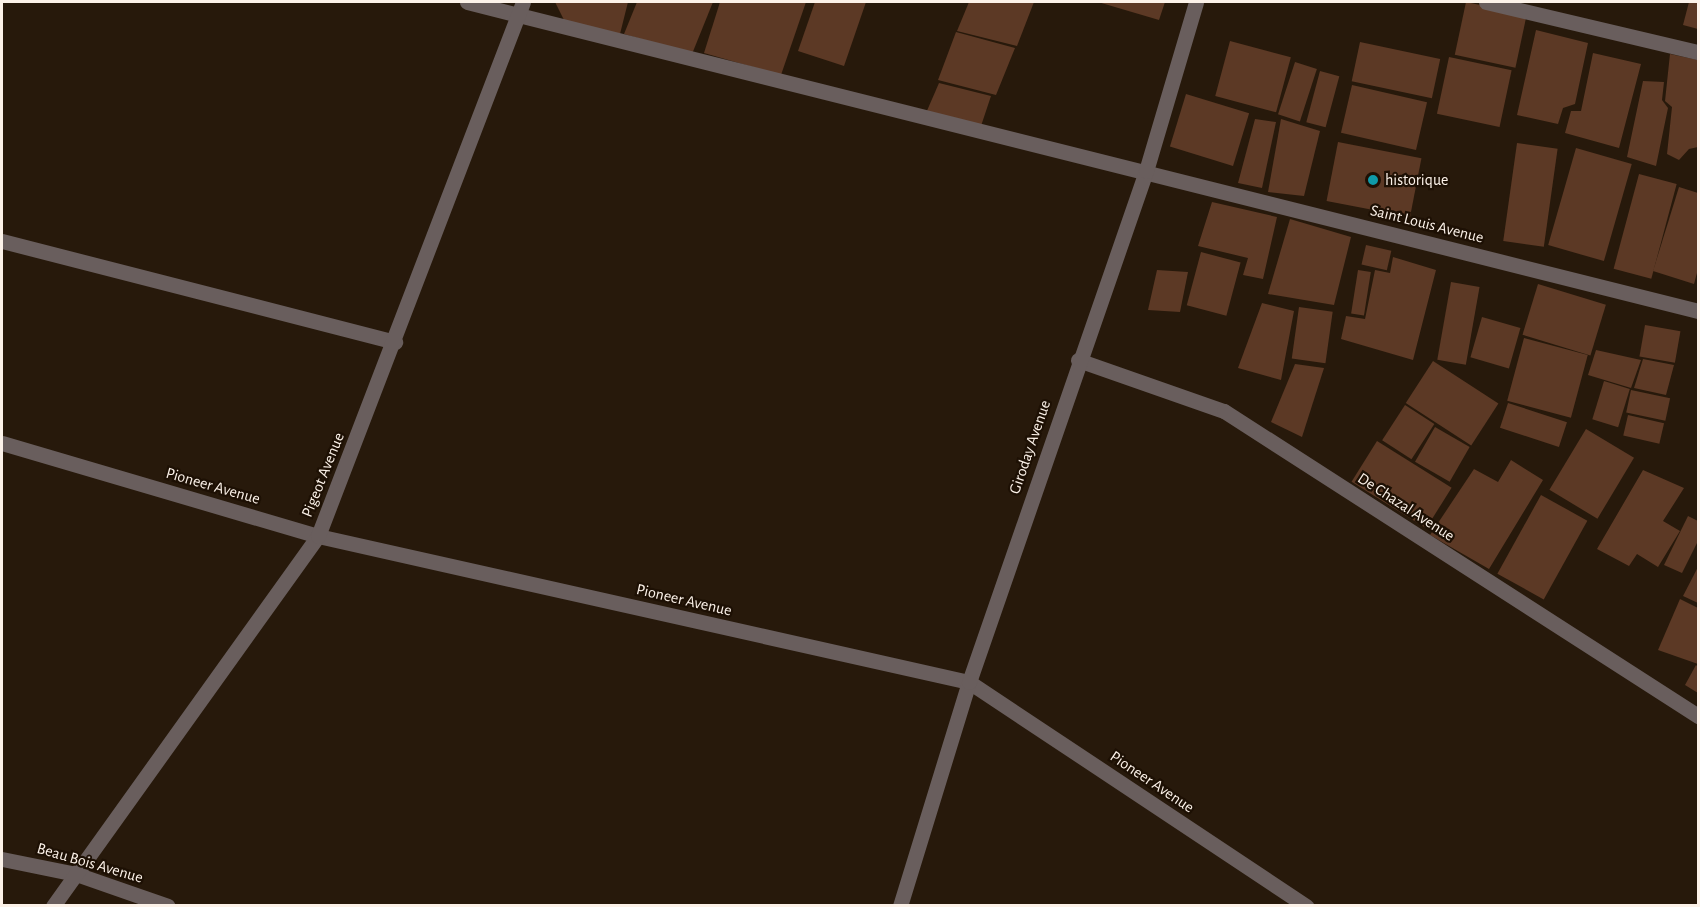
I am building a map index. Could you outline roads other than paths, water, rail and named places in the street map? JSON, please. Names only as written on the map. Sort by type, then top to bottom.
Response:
[{"type":"street","name":"Saint Louis Avenue","points":[[467,2],[520,8],[1146,171],[1698,311]]},
{"type":"street","name":"Giroday Avenue","points":[[900,906],[969,682],[1078,360],[1146,171],[1196,2]]},
{"type":"street","points":[[1486,2],[1698,52]]},
{"type":"street","name":"Pigeot Avenue","points":[[53,906],[318,536],[395,342],[520,8]]},
{"type":"street","points":[[2,241],[395,342]]},
{"type":"street","name":"De Chazal Avenue","points":[[1078,360],[1224,411],[1698,716]]},
{"type":"street","name":"Pioneer Avenue","points":[[2,443],[318,536],[969,682],[1306,906]]},
{"type":"street","name":"Beau Bois Avenue","points":[[2,859],[76,874],[168,906]]},
{"type":"place","name":"historique","points":[[1373,180]]}]
